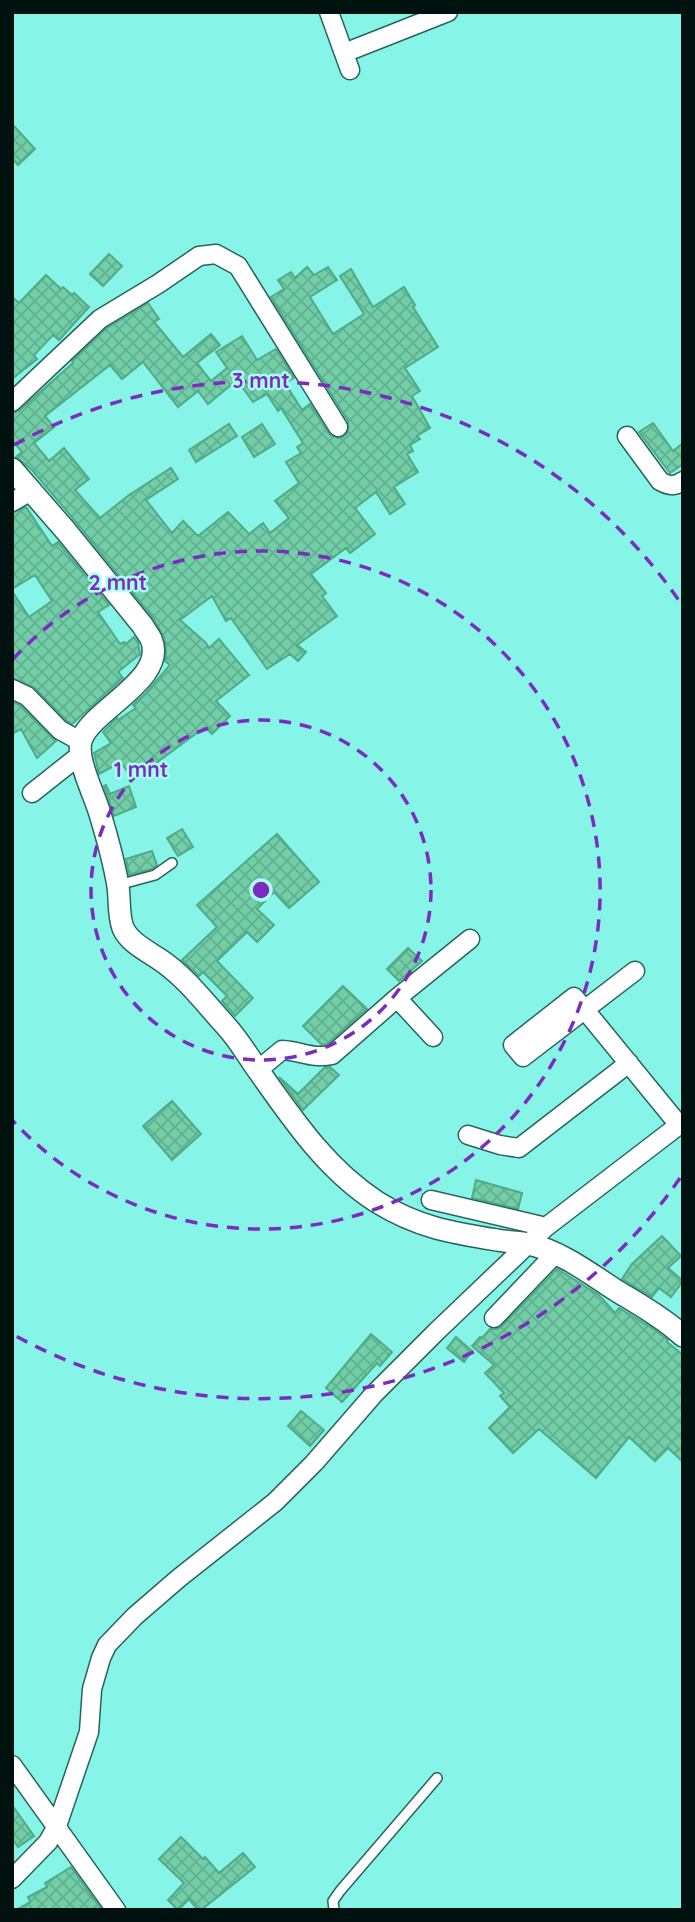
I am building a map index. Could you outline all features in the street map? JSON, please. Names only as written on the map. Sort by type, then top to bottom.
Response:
[{"type":"street","points":[[329,12],[351,70]]},
{"type":"street","points":[[344,52],[448,12]]},
{"type":"street","points":[[12,402],[100,319],[199,256],[216,254],[238,266],[338,427]]},
{"type":"street","points":[[627,436],[660,481],[677,485],[683,481]]},
{"type":"street","points":[[12,469],[143,626],[152,640],[153,654],[150,666],[138,681],[92,723],[80,748],[32,793]]},
{"type":"street","points":[[12,502],[31,491]]},
{"type":"street","points":[[12,689],[27,696],[80,748],[100,812],[118,885],[124,930],[191,987],[229,1029],[312,1144],[354,1185],[378,1202],[420,1224],[456,1233],[529,1244],[566,1258],[647,1308],[683,1336]]},
{"type":"street","points":[[258,1070],[282,1049],[307,1056],[332,1055],[470,939]]},
{"type":"street","points":[[12,1879],[48,1842],[57,1826],[89,1732],[92,1689],[107,1645],[135,1616],[179,1578],[275,1502],[314,1463],[373,1394],[546,1227],[681,1123],[585,1010],[635,971]]},
{"type":"street","points":[[397,998],[433,1037]]},
{"type":"street","points":[[468,1135],[519,1148],[629,1063]]},
{"type":"street","points":[[431,1200],[546,1227]]},
{"type":"street","points":[[494,1318],[555,1254]]},
{"type":"street","points":[[12,1765],[116,1910]]},
{"type":"lane","points":[[118,885],[155,875],[172,863]]},
{"type":"lane","points":[[334,1910],[333,1901],[340,1891],[438,1778]]},
{"type":"building","points":[[12,124],[35,149],[18,165],[12,158]]},
{"type":"building","points":[[109,254],[122,266],[103,286],[90,274]]},
{"type":"building","points":[[307,267],[314,275],[328,267],[337,280],[310,297],[333,334],[364,314],[340,276],[351,269],[373,307],[404,287],[438,347],[405,368],[420,391],[412,396],[430,428],[417,436],[420,439],[410,445],[413,451],[407,454],[418,472],[394,487],[405,504],[390,514],[376,492],[355,508],[375,534],[350,553],[346,548],[311,574],[326,593],[322,596],[337,616],[297,645],[306,652],[298,661],[290,654],[267,669],[231,618],[226,621],[212,596],[180,620],[209,648],[219,639],[249,675],[216,701],[230,716],[212,734],[205,727],[133,780],[121,762],[99,774],[94,753],[111,743],[103,732],[117,718],[118,720],[136,708],[133,705],[170,665],[165,661],[164,637],[153,618],[76,522],[32,470],[16,457],[22,452],[12,440],[12,413],[20,410],[73,363],[72,361],[107,328],[148,303],[159,319],[154,322],[183,357],[211,334],[220,345],[197,363],[211,381],[227,368],[216,352],[242,336],[257,360],[276,349],[294,378],[285,383],[302,410],[310,404],[329,434],[343,437],[348,432],[348,421],[271,297],[284,289],[278,280],[291,272],[295,278]],"holes":[[[143,362],[178,407],[198,391],[208,404],[237,380],[253,402],[267,394],[278,411],[281,408],[303,443],[297,447],[301,453],[286,462],[299,483],[275,501],[289,518],[270,533],[263,523],[249,534],[228,512],[198,536],[183,521],[172,533],[146,500],[178,479],[171,468],[129,495],[100,518],[75,490],[89,479],[64,448],[49,461],[34,443],[54,427],[45,416],[110,365],[122,379]]]},
{"type":"building","points":[[46,275],[61,289],[63,287],[72,295],[74,293],[89,307],[59,340],[53,335],[34,355],[37,359],[12,379],[12,297],[19,303]]},
{"type":"building","points":[[653,423],[673,451],[683,443],[683,464],[670,473],[639,432]]},
{"type":"building","points":[[229,424],[237,436],[196,462],[189,450]]},
{"type":"building","points":[[262,424],[275,444],[254,457],[242,437]]},
{"type":"building","points":[[26,507],[52,546],[58,542],[109,605],[98,612],[120,644],[126,644],[134,637],[138,643],[140,654],[118,672],[123,678],[72,724],[35,688],[12,678],[12,591],[29,617],[52,601],[35,575],[12,589],[12,513]]},
{"type":"building","points":[[12,702],[20,705],[56,741],[37,758],[21,729],[12,734]]},
{"type":"building","points":[[106,785],[110,794],[129,786],[136,807],[114,816],[104,786]]},
{"type":"building","points":[[182,829],[193,847],[178,856],[167,838]]},
{"type":"building","points":[[277,834],[319,882],[289,908],[274,892],[257,909],[274,925],[257,942],[247,932],[217,961],[253,998],[235,1016],[222,1001],[227,996],[203,972],[199,976],[182,960],[217,927],[197,905]]},
{"type":"building","points":[[152,851],[157,865],[129,875],[126,859]]},
{"type":"building","points":[[408,948],[422,961],[399,981],[387,969]]},
{"type":"building","points":[[343,986],[367,1009],[327,1044],[322,1045],[303,1026]]},
{"type":"building","points":[[325,1067],[330,1067],[339,1075],[303,1110],[279,1077],[298,1094]]},
{"type":"building","points":[[172,1101],[201,1134],[172,1160],[143,1126]]},
{"type":"building","points":[[476,1180],[522,1193],[518,1209],[472,1198]]},
{"type":"building","points":[[662,1236],[681,1256],[668,1268],[683,1281],[671,1297],[659,1288],[652,1297],[622,1279],[632,1264]]},
{"type":"building","points":[[557,1269],[599,1295],[615,1313],[619,1308],[652,1328],[683,1355],[683,1462],[668,1448],[655,1461],[629,1437],[596,1478],[539,1429],[513,1453],[489,1428],[510,1407],[500,1396],[504,1393],[485,1373],[494,1365],[472,1346],[490,1329],[502,1326]]},
{"type":"building","points":[[371,1334],[392,1352],[380,1366],[377,1363],[342,1402],[326,1388]]},
{"type":"building","points":[[456,1337],[472,1351],[464,1362],[447,1348]]},
{"type":"building","points":[[301,1411],[324,1430],[310,1446],[288,1426]]},
{"type":"building","points":[[12,1805],[34,1836],[18,1847],[12,1838]]},
{"type":"building","points":[[181,1837],[219,1873],[243,1853],[255,1867],[201,1910],[189,1899],[178,1910],[168,1900],[184,1883],[159,1859]]},
{"type":"building","points":[[71,1867],[102,1910],[16,1910],[30,1902],[28,1897],[47,1887],[45,1883]]}]
